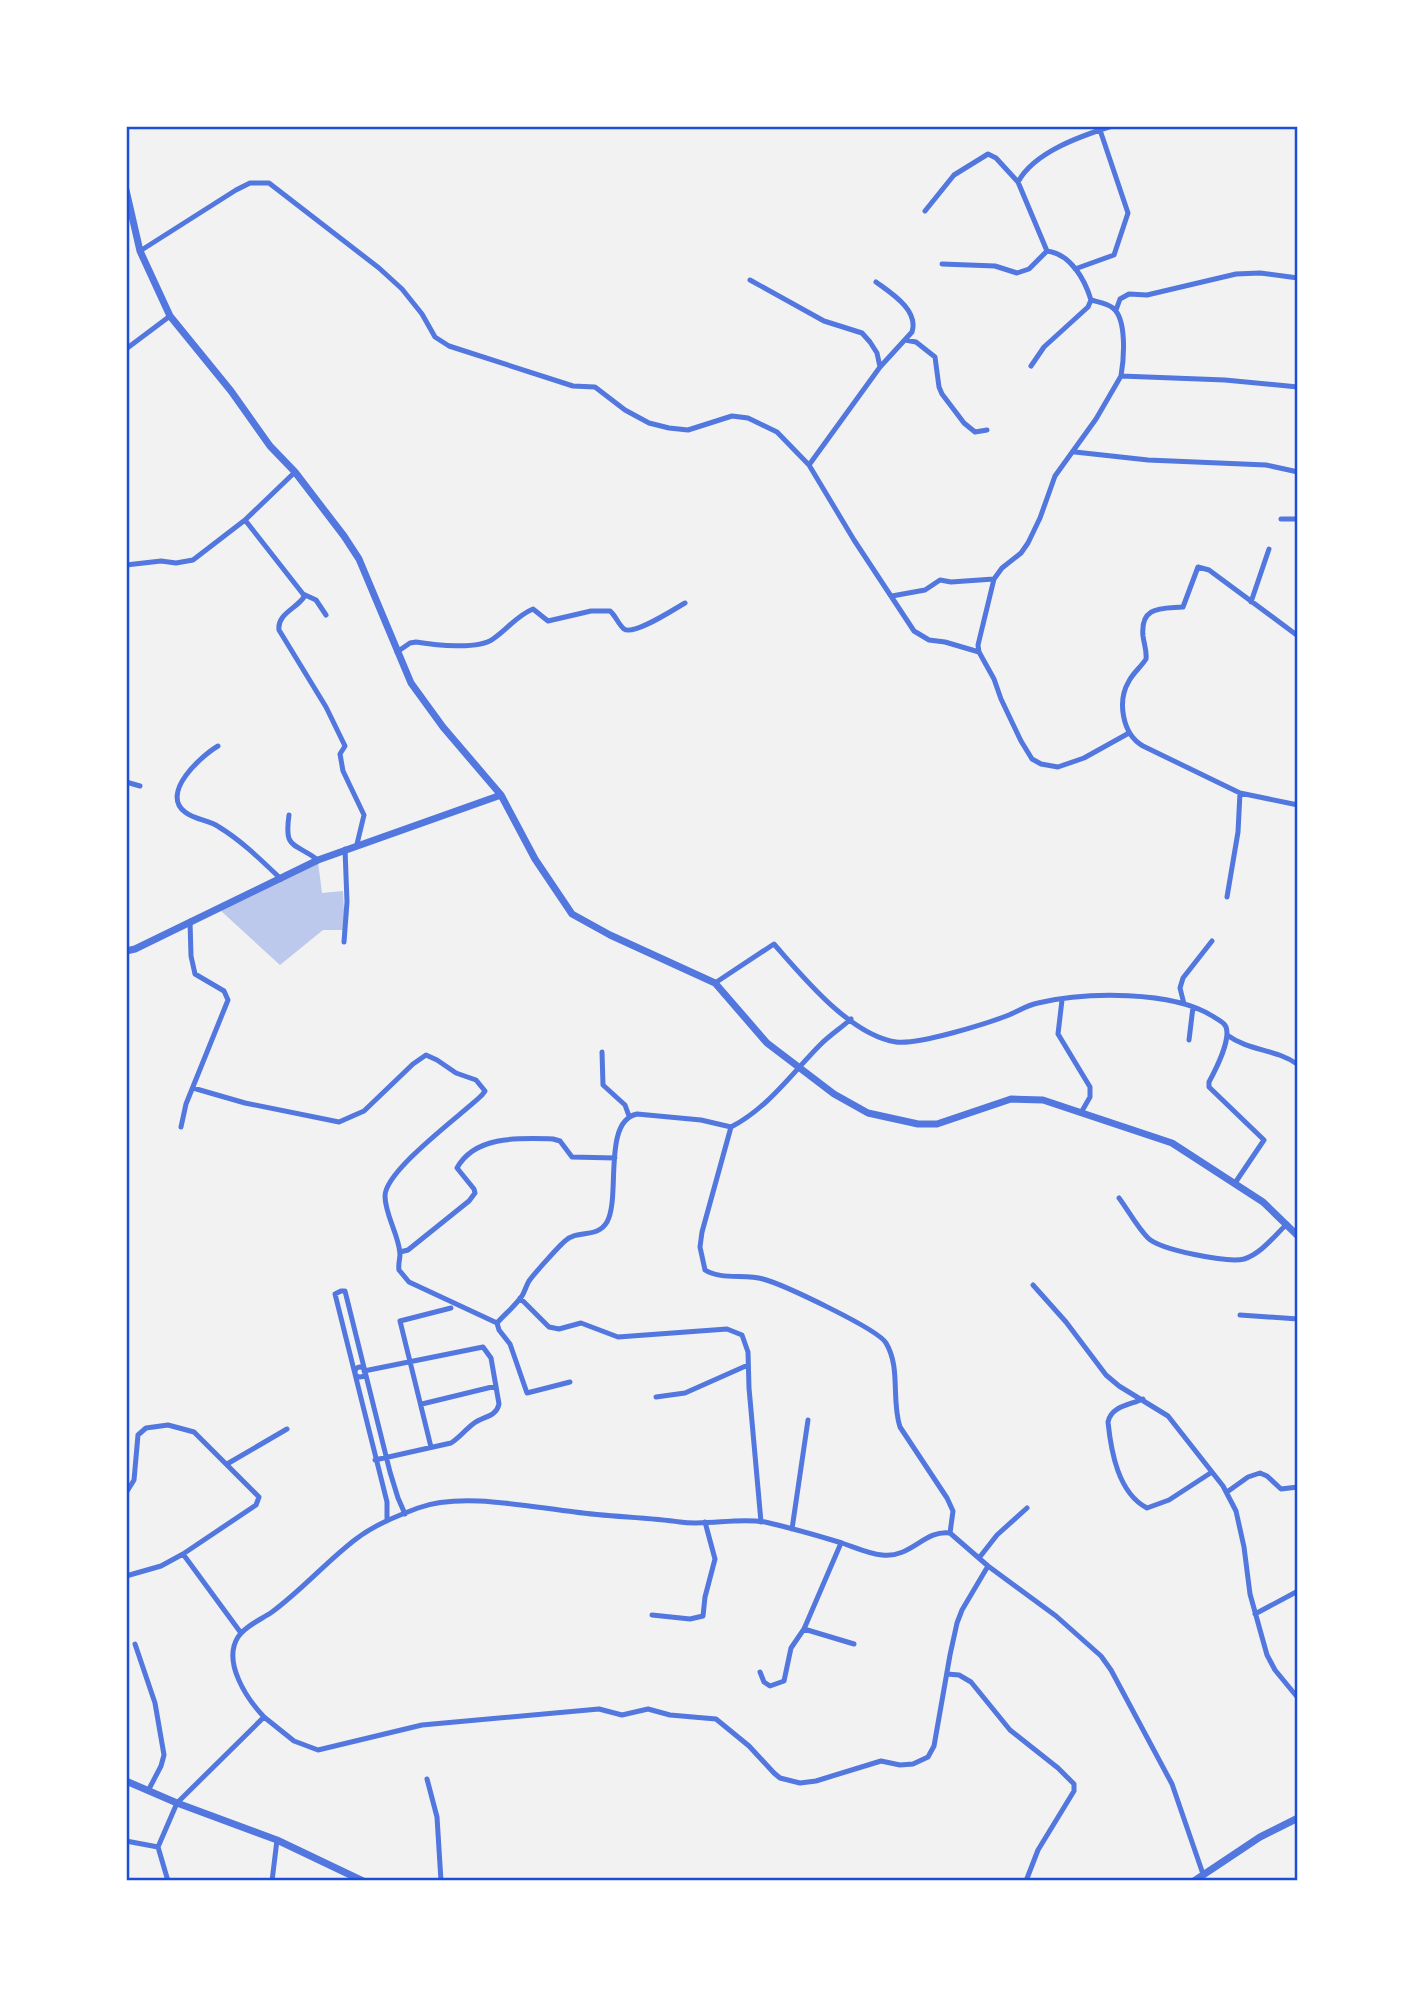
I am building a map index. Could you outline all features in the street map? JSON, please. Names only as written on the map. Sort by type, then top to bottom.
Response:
[{"type":"street","points":[[1018,182],[1031,166],[1056,149],[1112,126]]},
{"type":"street","points":[[1075,269],[1114,255],[1126,222],[1126,206],[1100,130]]},
{"type":"street","points":[[925,211],[954,175],[988,155],[996,158],[1018,182],[1047,251]]},
{"type":"street","points":[[140,251],[236,190],[250,183],[269,183],[387,275],[422,314],[435,337],[449,346],[562,384],[582,388],[595,387],[625,410],[649,423],[668,428],[688,430],[732,416],[748,418],[777,432],[809,465],[904,617],[921,637],[979,652]]},
{"type":"street","points":[[126,191],[140,251],[170,316],[231,391],[270,446],[295,472],[345,536],[359,559],[411,683],[501,796],[536,859],[572,914],[610,935],[715,983],[760,1036],[800,1069],[857,1108],[890,1119],[918,1124],[937,1124],[1011,1099],[1023,1098],[1043,1100],[1083,1111],[1172,1143],[1264,1202],[1298,1236]]},
{"type":"street","points":[[1031,366],[1044,347],[1088,307],[1091,300],[1087,287],[1075,269],[1057,253],[1047,251]]},
{"type":"street","points":[[942,264],[979,265],[1022,272],[1047,251]]},
{"type":"street","points":[[1116,310],[1120,299],[1129,294],[1147,295],[1236,274],[1298,278]]},
{"type":"street","points":[[750,280],[824,321],[862,333],[877,354],[880,367]]},
{"type":"street","points":[[809,465],[880,367],[912,332],[913,320],[900,300],[876,282]]},
{"type":"street","points":[[1091,300],[1108,305],[1116,310],[1120,317],[1123,340],[1121,376],[1075,452],[1055,476],[1028,543],[994,579],[978,645],[1001,699],[1032,759],[1050,767],[1066,765],[1129,733]]},
{"type":"street","points":[[126,349],[170,316]]},
{"type":"street","points":[[905,340],[916,342],[935,356],[939,387],[964,423],[975,432],[987,430]]},
{"type":"street","points":[[1121,376],[1225,380],[1298,387]]},
{"type":"street","points":[[1075,452],[1148,460],[1266,465],[1298,472]]},
{"type":"street","points":[[126,565],[193,560],[245,520],[295,472]]},
{"type":"street","points":[[1281,519],[1298,519]]},
{"type":"street","points":[[245,520],[303,594],[316,600],[326,615]]},
{"type":"street","points":[[1251,602],[1269,550]]},
{"type":"street","points":[[1298,636],[1200,566],[1183,607],[1162,607],[1150,612],[1143,629],[1146,659],[1129,680],[1123,694],[1122,706],[1129,733],[1143,746],[1240,793],[1298,805]]},
{"type":"street","points":[[892,596],[925,590],[940,580],[951,582],[994,579]]},
{"type":"street","points":[[303,594],[304,597],[297,606],[278,622],[279,630],[326,707],[345,746],[340,754],[343,771],[363,815],[357,844]]},
{"type":"street","points":[[397,652],[416,642],[483,644],[493,639],[523,613],[533,609],[548,621],[592,611],[610,611],[623,628],[629,631],[684,603]]},
{"type":"street","points":[[218,746],[209,751],[184,777],[179,785],[177,801],[183,811],[218,826],[232,836],[281,879]]},
{"type":"street","points":[[126,782],[140,786]]},
{"type":"street","points":[[1227,897],[1238,832],[1240,793]]},
{"type":"street","points":[[126,951],[318,860],[357,844],[501,796]]},
{"type":"street","points":[[289,815],[287,836],[290,844],[318,860]]},
{"type":"street","points":[[344,942],[347,902],[345,849]]},
{"type":"street","points":[[181,1127],[186,1104],[228,1000],[224,991],[195,974],[191,956],[190,921]]},
{"type":"street","points":[[1184,1004],[1180,988],[1183,978],[1212,941]]},
{"type":"street","points":[[715,983],[774,944],[813,990],[872,1034],[900,1043],[995,1020],[1038,1003],[1075,997],[1113,995],[1156,999],[1193,1007],[1208,1013],[1226,1028],[1227,1035],[1209,1087],[1264,1140],[1236,1183]]},
{"type":"street","points":[[1062,1000],[1058,1034],[1090,1087],[1090,1097],[1083,1111]]},
{"type":"street","points":[[1189,1040],[1193,1007]]},
{"type":"street","points":[[497,1323],[565,1241],[577,1234],[598,1231],[607,1221],[619,1129],[629,1116],[636,1114],[701,1120],[731,1127],[742,1121],[800,1069],[820,1045],[851,1019]]},
{"type":"street","points":[[1227,1035],[1254,1049],[1285,1055],[1297,1064]]},
{"type":"street","points":[[602,1052],[603,1085],[625,1105],[629,1116]]},
{"type":"street","points":[[193,1088],[245,1103],[339,1122],[365,1111],[413,1064],[426,1055],[456,1073],[479,1082],[485,1090],[482,1095],[436,1133],[405,1164],[387,1188],[385,1197],[400,1252],[399,1270],[409,1282],[497,1323]]},
{"type":"street","points":[[731,1127],[702,1232],[700,1247],[705,1269],[716,1275],[764,1279],[839,1314],[885,1341],[893,1366],[897,1418],[953,1511],[950,1533]]},
{"type":"street","points":[[400,1252],[408,1250],[469,1202],[475,1193],[474,1189],[457,1168],[470,1153],[488,1142],[553,1139],[560,1142],[574,1158],[615,1158]]},
{"type":"street","points":[[1119,1198],[1150,1239],[1172,1248],[1227,1259],[1252,1255],[1287,1224]]},
{"type":"street","points":[[1033,1285],[1066,1322],[1105,1375],[1168,1416],[1227,1492],[1236,1511],[1250,1594],[1270,1663],[1298,1698]]},
{"type":"street","points":[[387,1521],[387,1502],[335,1294],[341,1291],[345,1291],[387,1458],[405,1514]]},
{"type":"street","points":[[520,1298],[554,1329],[582,1323],[618,1336],[708,1329],[737,1332],[745,1339],[761,1522]]},
{"type":"street","points":[[431,1447],[400,1321],[451,1308]]},
{"type":"street","points":[[1240,1315],[1298,1319]]},
{"type":"street","points":[[497,1323],[499,1331],[510,1345],[527,1393],[570,1382]]},
{"type":"street","points":[[364,1371],[483,1347],[491,1358],[496,1387],[498,1409],[491,1416],[474,1422],[451,1443],[375,1460]]},
{"type":"street","points":[[656,1397],[685,1393],[748,1365]]},
{"type":"street","points":[[355,1373],[361,1377],[364,1371]]},
{"type":"street","points":[[422,1404],[496,1387]]},
{"type":"street","points":[[1143,1399],[1115,1410],[1109,1416],[1108,1422],[1118,1471],[1138,1502],[1147,1508],[1159,1505],[1212,1472]]},
{"type":"street","points":[[792,1529],[808,1420]]},
{"type":"street","points":[[126,1493],[134,1480],[138,1435],[152,1426],[167,1425],[194,1432],[260,1500],[162,1566],[126,1576]]},
{"type":"street","points":[[227,1464],[287,1429]]},
{"type":"street","points":[[1227,1492],[1260,1473],[1281,1489],[1298,1487]]},
{"type":"street","points":[[988,1566],[962,1610],[950,1655],[934,1745],[928,1757],[913,1764],[900,1765],[881,1761],[808,1783],[789,1780],[774,1773],[749,1746],[716,1719],[670,1715],[648,1709],[622,1715],[598,1709],[438,1723],[318,1750],[294,1741],[264,1717],[235,1671],[233,1654],[241,1633],[290,1598],[358,1537],[387,1521],[437,1503],[460,1500],[680,1522],[761,1522],[884,1556],[913,1548],[937,1533],[950,1533],[988,1566],[1056,1616],[1101,1656],[1172,1784],[1203,1874]]},
{"type":"street","points":[[979,1558],[997,1535],[1027,1508]]},
{"type":"street","points":[[652,1615],[690,1619],[703,1616],[715,1559],[705,1522]]},
{"type":"street","points":[[760,1672],[764,1682],[770,1686],[784,1681],[791,1648],[804,1629],[841,1543]]},
{"type":"street","points":[[183,1554],[241,1633]]},
{"type":"street","points":[[1255,1614],[1298,1591]]},
{"type":"street","points":[[804,1629],[854,1644]]},
{"type":"street","points":[[135,1644],[155,1703],[164,1755],[148,1791]]},
{"type":"street","points":[[947,1674],[960,1675],[971,1682],[1010,1730],[1074,1784],[1074,1791],[1038,1850],[1026,1881]]},
{"type":"street","points":[[168,1881],[158,1847],[177,1803],[264,1717]]},
{"type":"street","points":[[427,1779],[437,1817],[441,1881]]},
{"type":"street","points":[[126,1781],[277,1840],[363,1881]]},
{"type":"street","points":[[1194,1881],[1260,1837],[1298,1818]]},
{"type":"street","points":[[272,1881],[277,1840]]},
{"type":"street","points":[[126,1841],[158,1847]]},
{"type":"building","points":[[318,862],[322,893],[343,891],[345,930],[323,930],[280,965],[220,910]]}]
